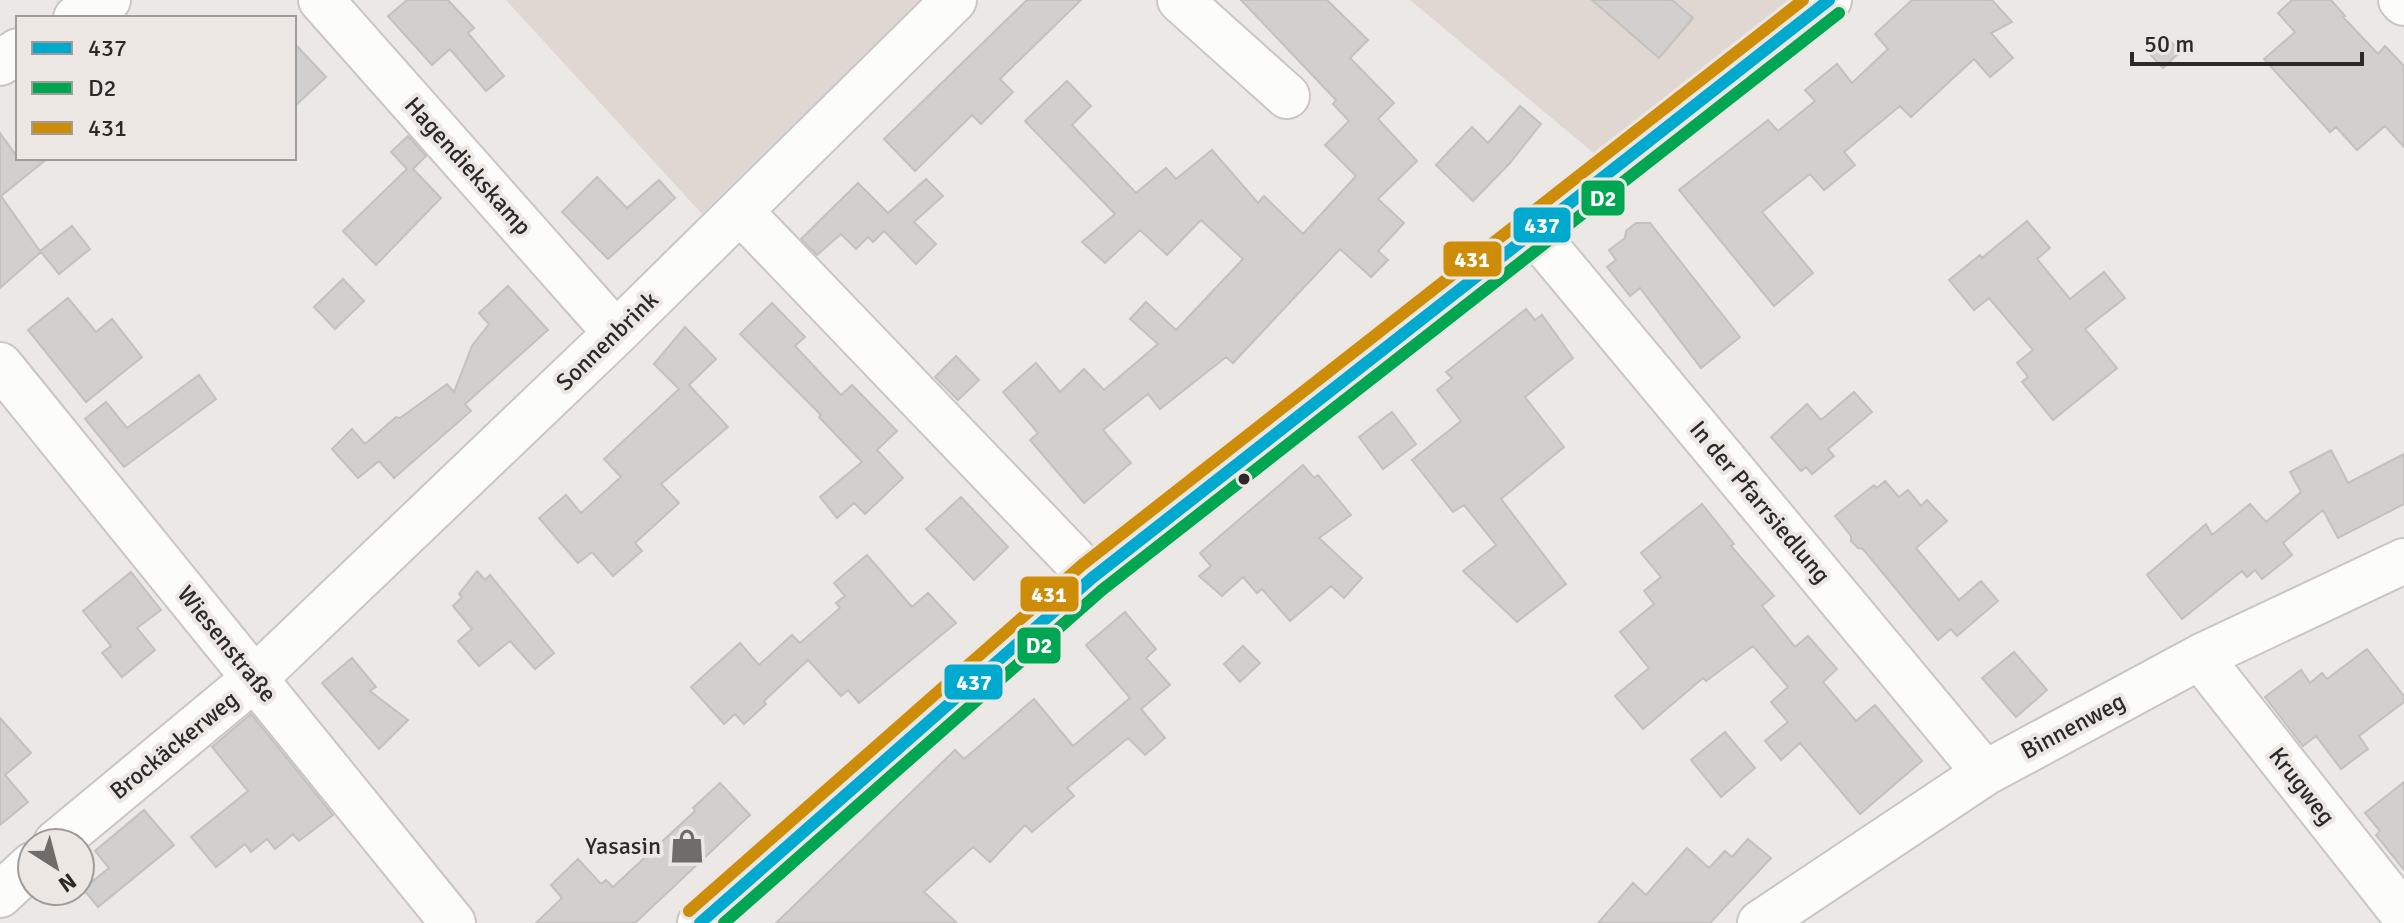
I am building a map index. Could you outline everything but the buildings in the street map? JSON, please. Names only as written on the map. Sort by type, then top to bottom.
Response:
[{"type":"street","points":[[80,16],[108,0]]},
{"type":"street","name":"Hagendiekskamp","points":[[321,0],[616,333]]},
{"type":"street","name":"Sonnenbrink","points":[[255,678],[616,333],[954,0]]},
{"type":"street","points":[[1180,0],[1287,96]]},
{"type":"street","points":[[700,923],[1092,578],[1829,0]]},
{"type":"street","points":[[740,211],[1092,578]]},
{"type":"street","name":"In der Pfarrsiedlung","points":[[1534,232],[1985,773]]},
{"type":"street","name":"Wiesenstraße","points":[[0,365],[453,923]]},
{"type":"street","name":"Binnenweg","points":[[1769,920],[1985,773],[2200,657],[2404,561]]},
{"type":"street","name":"Krugweg","points":[[2200,657],[2404,915]]},
{"type":"street","name":"Brockäckerweg","points":[[75,827],[255,678]]},
{"type":"street","points":[[0,895],[16,880]]},
{"type":"shaded area","points":[[506,0],[921,0],[702,214]]},
{"type":"shaded area","points":[[1410,0],[1792,0],[1602,160]]},
{"type":"transit line","name":"431","points":[[689,911],[1082,565],[1803,0]]},
{"type":"transit line","name":"437","points":[[700,923],[1092,578],[1829,0]]},
{"type":"transit line","name":"D2","points":[[724,923],[1102,590],[1839,13]]},
{"type":"place","name":"Yasasin","points":[[687,846]]}]
